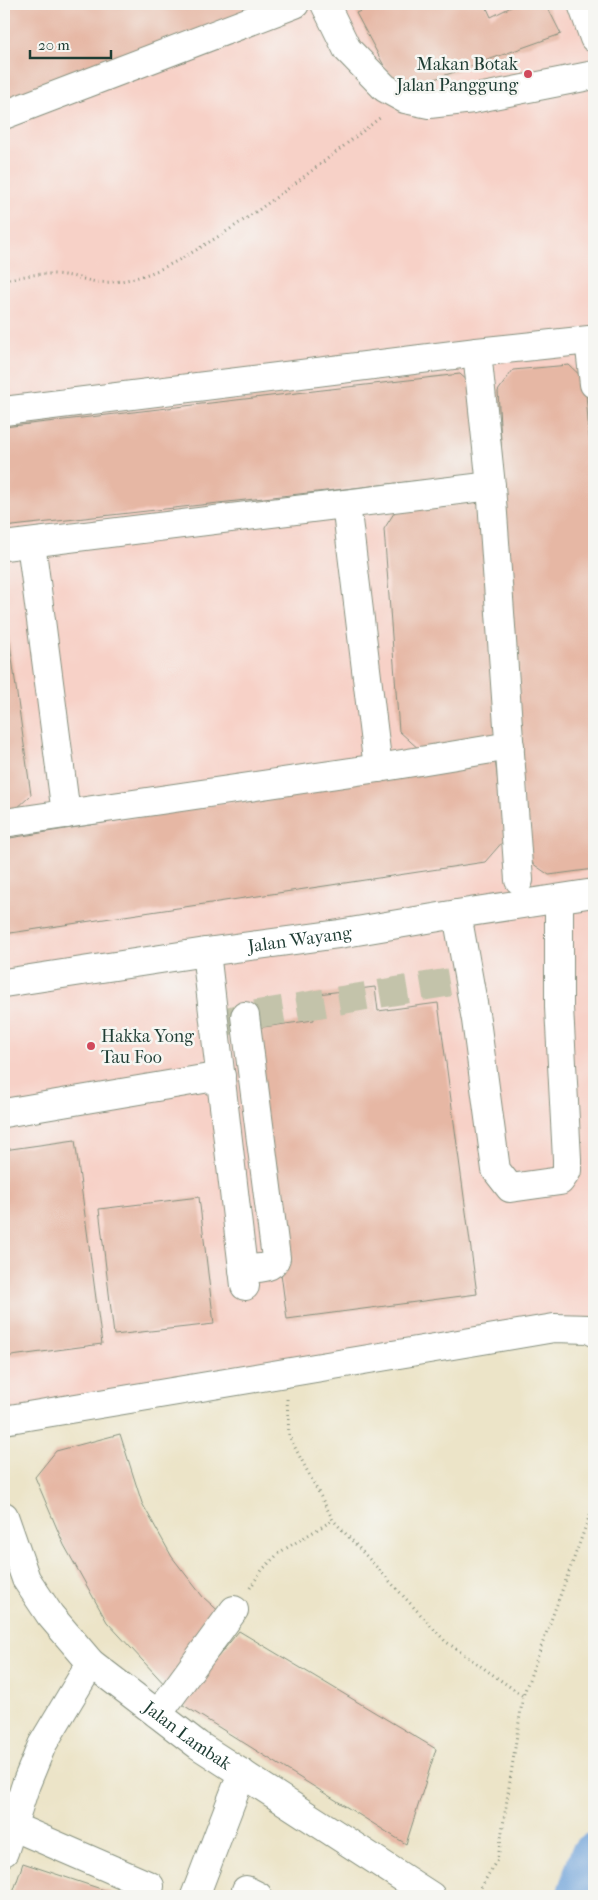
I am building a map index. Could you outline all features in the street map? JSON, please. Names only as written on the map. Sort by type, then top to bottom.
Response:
[{"type":"street","points":[[4,115],[295,4]]},
{"type":"street","points":[[325,4],[347,49],[386,88],[405,99],[429,104],[464,100],[594,75]]},
{"type":"street","points":[[582,4],[594,38]]},
{"type":"street","points":[[4,411],[477,352],[590,340],[594,384]]},
{"type":"street","points":[[477,352],[491,486],[519,880]]},
{"type":"street","points":[[4,546],[491,486]]},
{"type":"street","points":[[346,504],[378,768]]},
{"type":"street","points":[[31,543],[66,814]]},
{"type":"street","points":[[4,823],[378,768],[510,746]]},
{"type":"street","name":"Jalan Wayang","points":[[4,983],[339,934],[594,893]]},
{"type":"street","points":[[457,914],[476,1020],[496,1170],[510,1188],[560,1181],[567,1171],[567,1159],[559,1007],[559,898]]},
{"type":"street","points":[[206,952],[244,1278],[275,1263],[276,1258],[245,1016]]},
{"type":"street","points":[[4,1113],[221,1076]]},
{"type":"street","points":[[4,1420],[554,1328],[588,1329],[594,1332]]},
{"type":"street","name":"Jalan Lambak","points":[[4,1516],[26,1579],[50,1616],[91,1663],[198,1745],[425,1895]]},
{"type":"street","points":[[158,1714],[234,1610]]},
{"type":"street","points":[[4,1852],[42,1745],[91,1663]]},
{"type":"street","points":[[195,1896],[242,1773]]},
{"type":"street","points":[[12,1826],[150,1886]]},
{"type":"path","points":[[4,280],[44,273],[67,275],[91,282],[113,282],[147,275],[171,265],[244,222],[405,99]]},
{"type":"path","points":[[286,1374],[289,1436],[333,1520],[445,1641],[522,1696]]},
{"type":"path","points":[[476,1896],[498,1858],[522,1696],[594,1504]]},
{"type":"path","points":[[234,1610],[262,1570],[280,1552],[333,1520]]},
{"type":"shaded area","points":[[4,4],[592,4],[594,10],[594,1317],[4,1414]]},
{"type":"building","points":[[4,4],[269,4],[4,104]]},
{"type":"building","points":[[377,4],[485,4],[491,17],[517,4],[546,4],[561,34],[412,87],[390,77],[356,13]]},
{"type":"building","points":[[569,365],[585,380],[594,503],[594,869],[549,875],[526,859],[498,391],[513,370]]},
{"type":"building","points":[[460,374],[479,391],[487,473],[4,527],[4,427]]},
{"type":"building","points":[[468,497],[485,510],[502,722],[487,744],[421,751],[399,731],[384,529],[396,510]]},
{"type":"building","points":[[4,601],[31,795],[12,813],[4,814]]},
{"type":"building","points":[[495,759],[505,839],[485,862],[4,934],[4,839]]},
{"type":"building","points":[[375,987],[378,1011],[438,1003],[477,1294],[287,1319],[249,1029],[314,1020],[310,995]]},
{"type":"building","points":[[75,1140],[102,1344],[4,1357],[4,1150]]},
{"type":"building","points":[[199,1197],[214,1324],[114,1335],[99,1209]]},
{"type":"building","points":[[120,1434],[142,1503],[172,1557],[203,1597],[223,1615],[167,1687],[107,1622],[64,1545],[35,1477],[56,1451]]},
{"type":"building","points":[[239,1631],[436,1749],[406,1844],[180,1703]]},
{"type":"building","points":[[23,1863],[122,1896],[12,1896]]},
{"type":"waterway","points":[[581,1896],[594,1857]]},
{"type":"tunnel","points":[[215,1025],[245,1016],[469,979]]},
{"type":"place","name":"Makan Botak Jalan Panggung","points":[[528,74]]},
{"type":"place","name":"Hakka Yong Tau Foo","points":[[91,1046]]}]
